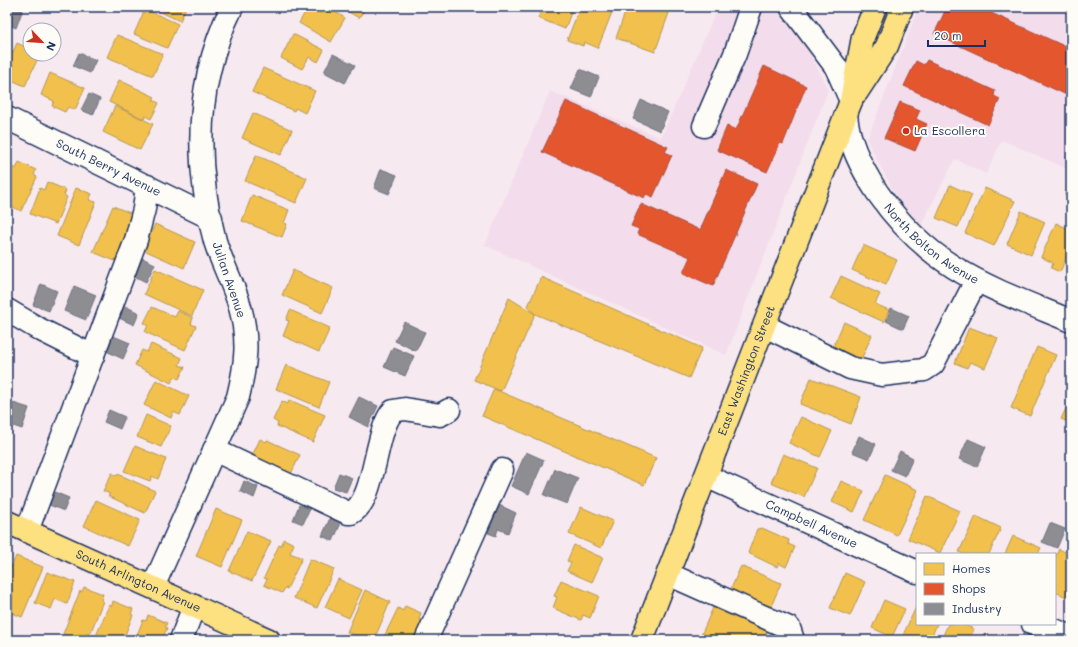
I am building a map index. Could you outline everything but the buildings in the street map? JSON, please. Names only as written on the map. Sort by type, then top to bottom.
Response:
[{"type":"main road","name":"East Washington Street","points":[[642,640],[849,108],[863,37],[875,7]]},
{"type":"main road","name":"East Washington Street","points":[[849,108],[887,46],[902,7]]},
{"type":"main road","name":"South Arlington Avenue","points":[[7,522],[269,640]]},
{"type":"street","name":"Julian Avenue","points":[[152,587],[238,396],[246,351],[246,333],[240,306],[219,254],[202,172],[201,116],[206,81],[218,38],[232,7]]},
{"type":"street","points":[[704,126],[735,54],[751,7]]},
{"type":"street","name":"North Bolton Avenue","points":[[791,7],[836,67],[849,108],[850,135],[859,161],[872,185],[893,214],[912,235],[939,258],[976,281],[1071,320]]},
{"type":"street","name":"South Berry Avenue","points":[[7,118],[211,218]]},
{"type":"street","points":[[27,531],[136,240],[144,209],[147,186]]},
{"type":"street","points":[[765,326],[850,368],[882,374],[924,370],[933,364],[976,281]]},
{"type":"street","points":[[7,310],[39,330],[93,356]]},
{"type":"street","points":[[214,450],[348,513],[351,513],[360,505],[367,489],[386,422],[393,411],[405,409],[440,415],[449,410]]},
{"type":"street","points":[[426,640],[502,470]]},
{"type":"street","name":"Campbell Avenue","points":[[706,476],[916,572]]},
{"type":"street","points":[[668,574],[789,628],[793,640]]},
{"type":"street","points":[[181,640],[194,606]]},
{"type":"street","points":[[1037,630],[1071,637]]},
{"type":"shaded area","points":[[718,7],[774,7],[806,45],[828,90],[726,355],[485,245],[550,91],[661,138]]},
{"type":"shaded area","points":[[919,7],[1071,7],[1071,162],[1068,169],[1002,140],[986,174],[955,159],[921,225],[899,202],[867,140]]},
{"type":"place","name":"La Escollera","points":[[906,131]]}]
